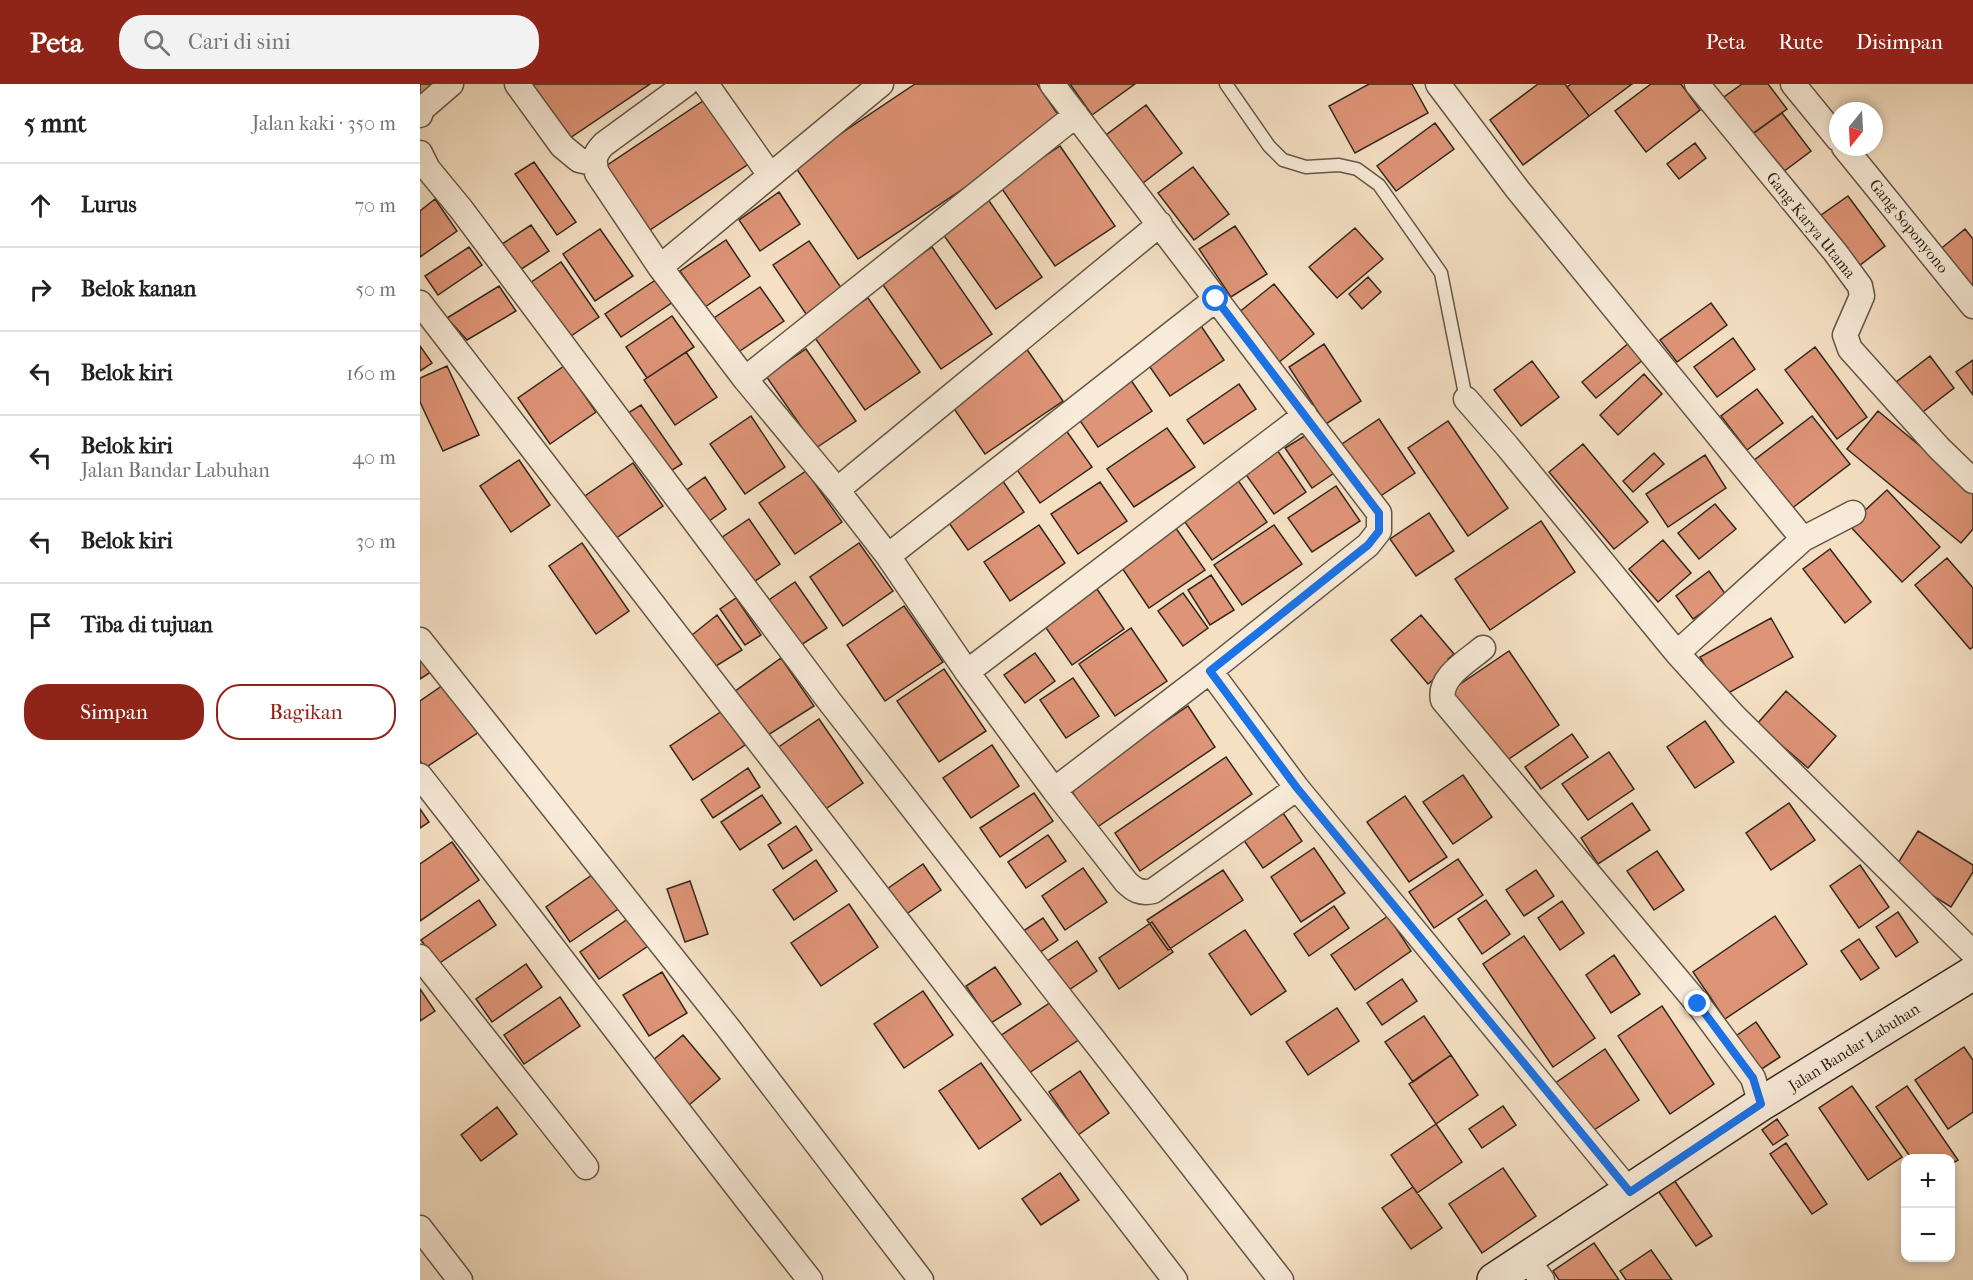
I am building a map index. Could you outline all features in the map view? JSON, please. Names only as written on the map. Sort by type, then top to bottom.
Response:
[{"type":"main road","name":"Jalan Bandar Labuhan","points":[[1494,1280],[1534,1269],[1630,1192],[1761,1104],[1973,973]]},
{"type":"street","points":[[420,115],[422,108],[451,84]]},
{"type":"street","points":[[517,84],[562,146],[579,160],[593,163]]},
{"type":"street","points":[[686,84],[604,144],[598,150],[593,163],[597,173],[660,267],[745,379],[837,490],[888,556],[967,672],[1054,790],[1126,882],[1138,892],[1153,891],[1297,788]]},
{"type":"street","points":[[706,84],[770,176]]},
{"type":"street","points":[[660,267],[880,84]]},
{"type":"street","points":[[1052,84],[1379,513],[1379,531],[1368,545],[1210,671],[1054,790]]},
{"type":"street","points":[[1438,84],[1518,190],[1803,538]]},
{"type":"street","name":"Gang Karya Utama","points":[[1697,84],[1835,252],[1860,286],[1862,296],[1845,335],[1850,349],[1939,448],[1973,481]]},
{"type":"street","points":[[1793,84],[1829,128]]},
{"type":"street","points":[[745,379],[1076,115]]},
{"type":"street","points":[[420,153],[428,169],[461,209],[830,702],[1281,1280]]},
{"type":"street","name":"Gang Soponyono","points":[[1851,156],[1973,306]]},
{"type":"street","points":[[837,490],[1160,224]]},
{"type":"street","points":[[888,556],[1216,299]]},
{"type":"street","points":[[420,303],[1175,1280]]},
{"type":"street","points":[[1466,399],[1677,653],[1734,716],[1973,953]]},
{"type":"street","points":[[967,672],[1305,415]]},
{"type":"street","points":[[1677,653],[1803,538],[1854,513]]},
{"type":"street","points":[[420,640],[729,1029],[921,1280]]},
{"type":"street","points":[[1483,648],[1451,675],[1442,688],[1443,700],[1698,1004],[1753,1078],[1761,1104]]},
{"type":"street","points":[[1210,671],[1297,788],[1630,1192]]},
{"type":"street","points":[[420,776],[614,1026],[682,1118],[810,1280]]},
{"type":"street","points":[[420,957],[586,1167]]},
{"type":"street","points":[[420,1228],[460,1280]]},
{"type":"lane","points":[[1226,84],[1269,146],[1283,160],[1306,166],[1339,165],[1357,169],[1378,185],[1442,273],[1466,399]]},
{"type":"building","points":[[420,84],[447,84],[420,102]]},
{"type":"building","points":[[527,84],[650,84],[564,142]]},
{"type":"building","points":[[915,84],[1037,84],[1063,122],[858,259],[794,165]]},
{"type":"building","points":[[1070,84],[1135,84],[1092,115]]},
{"type":"building","points":[[1369,84],[1412,84],[1428,113],[1355,153],[1329,106]]},
{"type":"building","points":[[1538,84],[1565,84],[1589,116],[1523,165],[1490,120]]},
{"type":"building","points":[[1571,84],[1632,84],[1589,116],[1567,87]]},
{"type":"building","points":[[1651,84],[1681,84],[1700,110],[1646,152],[1615,111]]},
{"type":"building","points":[[1742,84],[1768,84],[1787,109],[1745,139],[1717,102]]},
{"type":"building","points":[[709,97],[753,161],[644,234],[600,170]]},
{"type":"building","points":[[1146,105],[1182,153],[1143,183],[1106,135]]},
{"type":"building","points":[[1782,113],[1811,151],[1779,175],[1750,136]]},
{"type":"building","points":[[1435,123],[1454,149],[1396,191],[1377,166]]},
{"type":"building","points":[[1695,143],[1706,158],[1679,179],[1667,164]]},
{"type":"building","points":[[1060,146],[1115,226],[1055,266],[1000,186]]},
{"type":"building","points":[[534,162],[576,222],[557,235],[515,174]]},
{"type":"building","points":[[1193,167],[1229,214],[1194,240],[1158,193]]},
{"type":"building","points":[[779,192],[800,224],[760,251],[739,220]]},
{"type":"building","points":[[1848,196],[1885,246],[1855,269],[1817,218]]},
{"type":"building","points":[[987,198],[1042,277],[996,309],[940,230]]},
{"type":"building","points":[[435,199],[457,231],[420,257],[420,211]]},
{"type":"building","points":[[531,225],[549,251],[517,272],[499,246]]},
{"type":"building","points":[[1235,226],[1267,274],[1231,297],[1199,249]]},
{"type":"building","points":[[1355,228],[1383,259],[1337,298],[1309,267]]},
{"type":"building","points":[[600,229],[633,276],[595,301],[563,254]]},
{"type":"building","points":[[1965,229],[1973,239],[1973,292],[1938,251]]},
{"type":"building","points":[[726,240],[750,276],[705,307],[680,271]]},
{"type":"building","points":[[809,241],[842,289],[806,314],[773,265]]},
{"type":"building","points":[[469,247],[482,265],[438,295],[425,276]]},
{"type":"building","points":[[932,247],[992,334],[941,369],[881,282]]},
{"type":"building","points":[[561,262],[599,317],[568,338],[530,283]]},
{"type":"building","points":[[1368,277],[1381,292],[1362,309],[1349,294]]},
{"type":"building","points":[[657,279],[673,302],[621,337],[605,314]]},
{"type":"building","points":[[1274,284],[1314,334],[1278,363],[1238,313]]},
{"type":"building","points":[[499,286],[516,311],[467,340],[447,318]]},
{"type":"building","points":[[760,287],[784,321],[734,355],[711,320]]},
{"type":"building","points":[[868,298],[920,372],[865,410],[813,335]]},
{"type":"building","points":[[1711,303],[1727,325],[1677,362],[1660,340]]},
{"type":"building","points":[[672,316],[694,347],[647,378],[626,347]]},
{"type":"building","points":[[1197,320],[1224,360],[1170,396],[1143,357]]},
{"type":"building","points":[[1733,338],[1755,369],[1717,397],[1694,367]]},
{"type":"building","points":[[1021,341],[1063,401],[985,454],[944,394]]},
{"type":"building","points":[[1630,342],[1644,359],[1596,398],[1582,382]]},
{"type":"building","points":[[1324,344],[1361,401],[1326,424],[1289,367]]},
{"type":"building","points":[[420,346],[432,363],[420,371]]},
{"type":"building","points":[[1815,347],[1867,417],[1837,439],[1785,370]]},
{"type":"building","points":[[806,349],[856,421],[816,448],[766,376]]},
{"type":"building","points":[[686,352],[717,397],[675,425],[644,380]]},
{"type":"building","points":[[1930,356],[1954,388],[1915,418],[1891,386]]},
{"type":"building","points":[[1973,360],[1973,395],[1956,372]]},
{"type":"building","points":[[1532,361],[1559,397],[1521,426],[1494,390]]},
{"type":"building","points":[[447,366],[479,435],[443,451],[420,402],[420,378]]},
{"type":"building","points":[[564,366],[596,412],[550,444],[518,398]]},
{"type":"building","points":[[1126,373],[1152,411],[1098,447],[1072,409]]},
{"type":"building","points":[[1644,374],[1662,394],[1618,435],[1600,415]]},
{"type":"building","points":[[1239,384],[1256,409],[1204,444],[1187,420]]},
{"type":"building","points":[[1757,389],[1783,423],[1747,450],[1721,416]]},
{"type":"building","points":[[641,405],[682,464],[669,472],[628,413]]},
{"type":"building","points":[[1878,411],[1973,490],[1973,529],[1961,543],[1847,449]]},
{"type":"building","points":[[751,416],[785,467],[745,494],[710,444]]},
{"type":"building","points":[[1812,416],[1850,464],[1791,509],[1753,461]]},
{"type":"building","points":[[1379,419],[1415,473],[1376,499],[1339,446]]},
{"type":"building","points":[[1448,421],[1508,508],[1468,536],[1408,448]]},
{"type":"building","points":[[1063,426],[1092,467],[1040,503],[1011,461]]},
{"type":"building","points":[[1167,428],[1195,467],[1134,507],[1107,469]]},
{"type":"building","points":[[1311,432],[1337,471],[1312,488],[1285,448]]},
{"type":"building","points":[[1583,444],[1648,522],[1614,549],[1549,472]]},
{"type":"building","points":[[1275,447],[1306,492],[1274,514],[1242,469]]},
{"type":"building","points":[[1654,453],[1664,464],[1633,492],[1623,481]]},
{"type":"building","points":[[1705,455],[1726,488],[1668,527],[1646,494]]},
{"type":"building","points":[[519,460],[550,505],[511,532],[480,486]]},
{"type":"building","points":[[633,463],[663,506],[612,541],[582,498]]},
{"type":"building","points":[[806,471],[842,522],[795,554],[759,503]]},
{"type":"building","points":[[998,474],[1024,512],[968,550],[942,513]]},
{"type":"building","points":[[705,477],[726,509],[702,526],[681,494]]},
{"type":"building","points":[[1237,479],[1267,522],[1212,560],[1182,518]]},
{"type":"building","points":[[1100,482],[1127,521],[1078,554],[1051,514]]},
{"type":"building","points":[[1336,486],[1360,521],[1312,552],[1288,518]]},
{"type":"building","points":[[1887,490],[1940,547],[1902,582],[1849,525]]},
{"type":"building","points":[[1715,504],[1736,529],[1699,559],[1678,533]]},
{"type":"building","points":[[1429,513],[1454,551],[1416,576],[1390,539]]},
{"type":"building","points":[[749,519],[780,564],[748,586],[718,540]]},
{"type":"building","points":[[1541,521],[1575,572],[1490,630],[1455,579]]},
{"type":"building","points":[[1173,524],[1205,570],[1149,608],[1118,562]]},
{"type":"building","points":[[1039,525],[1065,563],[1010,601],[984,562]]},
{"type":"building","points":[[1274,525],[1302,564],[1242,605],[1214,565]]},
{"type":"building","points":[[1663,540],[1691,573],[1658,602],[1629,569]]},
{"type":"building","points":[[582,543],[629,611],[596,634],[549,566]]},
{"type":"building","points":[[859,543],[893,591],[843,626],[810,577]]},
{"type":"building","points":[[1830,549],[1871,602],[1845,623],[1803,569]]},
{"type":"building","points":[[1947,558],[1973,588],[1973,647],[1970,649],[1915,585]]},
{"type":"building","points":[[1709,571],[1726,595],[1693,619],[1676,596]]},
{"type":"building","points":[[1211,575],[1234,610],[1210,625],[1188,590]]},
{"type":"building","points":[[795,582],[827,628],[795,649],[763,604]]},
{"type":"building","points":[[1097,589],[1124,629],[1072,665],[1044,625]]},
{"type":"building","points":[[1183,593],[1208,628],[1183,646],[1158,611]]},
{"type":"building","points":[[736,598],[761,635],[745,645],[720,609]]},
{"type":"building","points":[[904,606],[943,662],[885,701],[847,645]]},
{"type":"building","points":[[717,615],[742,650],[716,666],[692,635]]},
{"type":"building","points":[[1421,615],[1454,654],[1448,659],[1452,664],[1428,684],[1391,640]]},
{"type":"building","points":[[1771,618],[1793,657],[1723,696],[1700,657]]},
{"type":"building","points":[[1131,628],[1167,681],[1115,716],[1079,664]]},
{"type":"building","points":[[1509,651],[1559,725],[1500,765],[1450,691]]},
{"type":"building","points":[[1035,653],[1055,681],[1025,703],[1004,675]]},
{"type":"building","points":[[420,656],[431,672],[420,679]]},
{"type":"building","points":[[781,658],[814,706],[768,735],[734,692]]},
{"type":"building","points":[[944,669],[986,731],[939,762],[897,701]]},
{"type":"building","points":[[1073,678],[1099,716],[1066,738],[1040,700]]},
{"type":"building","points":[[449,681],[482,730],[425,768],[420,761],[420,701]]},
{"type":"building","points":[[1786,691],[1836,736],[1808,768],[1757,724]]},
{"type":"building","points":[[1188,706],[1215,747],[1096,828],[1069,787]]},
{"type":"building","points":[[722,711],[745,745],[693,780],[670,746]]},
{"type":"building","points":[[819,719],[863,783],[817,815],[773,751]]},
{"type":"building","points":[[1705,721],[1734,762],[1695,788],[1667,747]]},
{"type":"building","points":[[1572,734],[1588,757],[1541,789],[1525,767]]},
{"type":"building","points":[[992,745],[1019,786],[971,818],[943,778]]},
{"type":"building","points":[[1609,752],[1634,789],[1588,820],[1562,784]]},
{"type":"building","points":[[1226,757],[1252,794],[1140,871],[1115,833]]},
{"type":"building","points":[[748,768],[760,787],[713,818],[701,800]]},
{"type":"building","points":[[1463,775],[1492,817],[1453,844],[1423,802]]},
{"type":"building","points":[[1034,793],[1053,821],[1000,857],[980,828]]},
{"type":"building","points":[[762,795],[781,823],[740,850],[721,822]]},
{"type":"building","points":[[1405,796],[1447,857],[1409,882],[1367,822]]},
{"type":"building","points":[[1632,803],[1650,830],[1598,864],[1581,838]]},
{"type":"building","points":[[1789,803],[1815,840],[1771,870],[1746,833]]},
{"type":"building","points":[[420,809],[429,822],[420,828]]},
{"type":"building","points":[[1283,813],[1302,841],[1263,868],[1243,839]]},
{"type":"building","points":[[796,826],[812,850],[783,869],[768,845]]},
{"type":"building","points":[[1918,831],[1973,865],[1973,872],[1951,907],[1893,871]]},
{"type":"building","points":[[1048,835],[1066,861],[1026,888],[1008,862]]},
{"type":"building","points":[[452,842],[479,880],[420,921],[420,864]]},
{"type":"building","points":[[1314,848],[1345,893],[1301,922],[1271,877]]},
{"type":"building","points":[[1657,851],[1684,890],[1654,910],[1627,871]]},
{"type":"building","points":[[1458,859],[1483,895],[1434,928],[1409,892]]},
{"type":"building","points":[[816,860],[837,891],[794,920],[773,890]]},
{"type":"building","points":[[923,864],[941,890],[892,924],[874,898]]},
{"type":"building","points":[[1860,865],[1889,907],[1859,928],[1830,886]]},
{"type":"building","points":[[1083,868],[1107,902],[1065,930],[1042,896]]},
{"type":"building","points":[[599,870],[624,905],[570,942],[546,907]]},
{"type":"building","points":[[1223,870],[1243,900],[1168,950],[1147,920]]},
{"type":"building","points":[[1536,870],[1554,896],[1524,916],[1506,890]]},
{"type":"building","points":[[690,881],[708,934],[685,942],[667,889]]},
{"type":"building","points":[[479,900],[496,925],[438,964],[421,940]]},
{"type":"building","points":[[1486,900],[1510,934],[1482,954],[1458,919]]},
{"type":"building","points":[[1562,901],[1584,933],[1560,950],[1538,918]]},
{"type":"building","points":[[849,904],[878,947],[821,986],[791,943]]},
{"type":"building","points":[[1334,906],[1349,928],[1309,956],[1294,934]]},
{"type":"building","points":[[1898,912],[1918,942],[1896,957],[1876,927]]},
{"type":"building","points":[[632,916],[651,944],[599,979],[580,952]]},
{"type":"building","points":[[1388,916],[1411,951],[1355,990],[1331,955]]},
{"type":"building","points":[[1775,916],[1807,964],[1725,1019],[1693,972]]},
{"type":"building","points":[[1043,918],[1058,940],[1024,963],[1008,941]]},
{"type":"building","points":[[1152,922],[1173,952],[1119,989],[1099,958]]},
{"type":"building","points":[[1245,930],[1286,991],[1251,1015],[1209,954]]},
{"type":"building","points":[[1524,936],[1595,1038],[1553,1067],[1483,964]]},
{"type":"building","points":[[1859,939],[1879,968],[1861,980],[1841,951]]},
{"type":"building","points":[[1077,941],[1097,971],[1060,996],[1040,966]]},
{"type":"building","points":[[1614,955],[1640,994],[1611,1013],[1586,975]]},
{"type":"building","points":[[526,964],[542,987],[492,1022],[476,999]]},
{"type":"building","points":[[995,967],[1021,1004],[991,1023],[966,986]]},
{"type":"building","points":[[662,972],[687,1013],[649,1036],[623,995]]},
{"type":"building","points":[[1402,979],[1417,1001],[1382,1025],[1367,1003]]},
{"type":"building","points":[[420,989],[435,1011],[420,1021]]},
{"type":"building","points":[[923,991],[953,1035],[904,1068],[874,1024]]},
{"type":"building","points":[[1060,996],[1086,1035],[1014,1083],[988,1044]]},
{"type":"building","points":[[560,997],[580,1026],[524,1064],[504,1035]]},
{"type":"building","points":[[1662,1006],[1714,1084],[1670,1114],[1618,1036]]},
{"type":"building","points":[[1337,1008],[1359,1041],[1308,1075],[1286,1042]]},
{"type":"building","points":[[1424,1016],[1451,1055],[1413,1082],[1385,1042]]},
{"type":"building","points":[[1756,1022],[1780,1057],[1757,1072],[1733,1038]]},
{"type":"building","points":[[683,1035],[720,1079],[683,1110],[646,1066]]},
{"type":"building","points":[[1964,1047],[1973,1060],[1973,1112],[1948,1129],[1915,1080]]},
{"type":"building","points":[[1605,1049],[1639,1100],[1582,1138],[1548,1088]]},
{"type":"building","points":[[1451,1055],[1478,1095],[1436,1124],[1409,1084]]},
{"type":"building","points":[[981,1063],[1021,1120],[979,1149],[939,1091]]},
{"type":"building","points":[[1080,1071],[1109,1113],[1078,1135],[1049,1092]]},
{"type":"building","points":[[1852,1086],[1901,1158],[1868,1180],[1819,1108]]},
{"type":"building","points":[[1907,1086],[1954,1154],[1908,1154],[1876,1107]]},
{"type":"building","points":[[1503,1106],[1516,1125],[1482,1148],[1469,1129]]},
{"type":"building","points":[[497,1107],[517,1134],[481,1161],[461,1135]]},
{"type":"building","points":[[1777,1119],[1788,1135],[1773,1145],[1762,1130]]},
{"type":"building","points":[[1436,1124],[1462,1162],[1417,1193],[1391,1155]]},
{"type":"building","points":[[1786,1143],[1827,1204],[1812,1214],[1770,1154]]},
{"type":"building","points":[[1503,1168],[1536,1216],[1482,1253],[1449,1204]]},
{"type":"building","points":[[1668,1171],[1712,1236],[1696,1246],[1652,1182]]},
{"type":"building","points":[[1060,1173],[1079,1200],[1041,1225],[1022,1199]]},
{"type":"building","points":[[1413,1187],[1442,1228],[1411,1249],[1382,1208]]},
{"type":"building","points":[[1594,1243],[1619,1280],[1559,1280],[1553,1271]]},
{"type":"building","points":[[1651,1250],[1672,1280],[1626,1280],[1620,1271]]},
{"type":"route","points":[[1216,299],[1379,513],[1379,531],[1368,545],[1210,671],[1297,788],[1630,1192],[1761,1104],[1753,1078],[1698,1004]]}]
